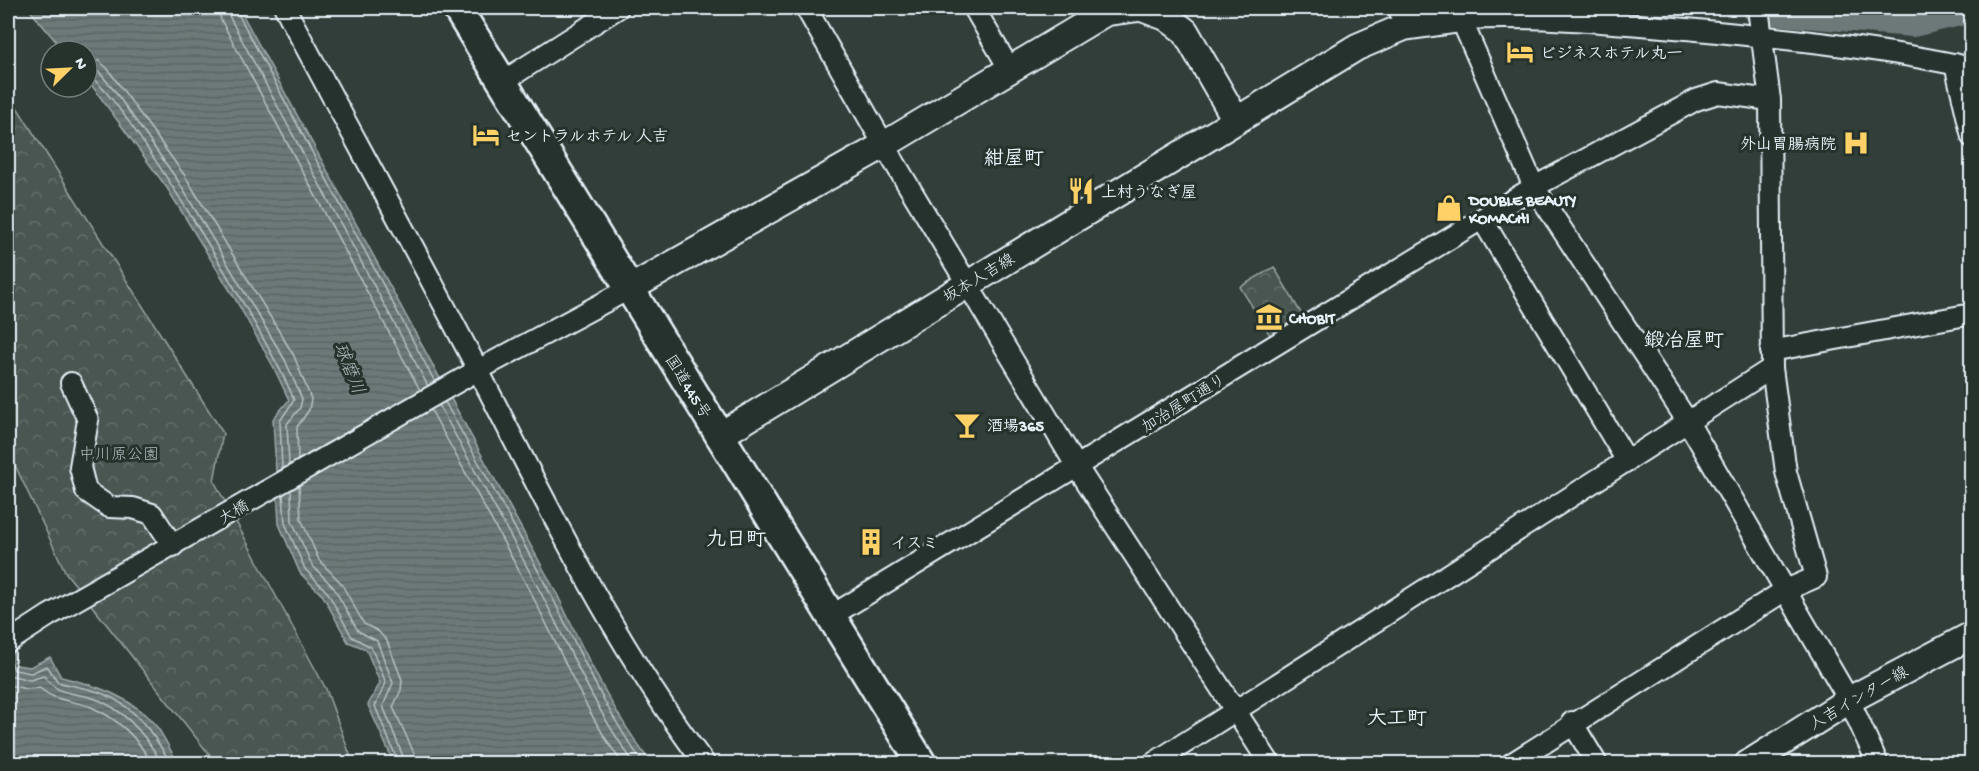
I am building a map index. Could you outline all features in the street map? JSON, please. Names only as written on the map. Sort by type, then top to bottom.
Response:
[{"type":"highway","name":"国道445号","points":[[457,8],[831,616],[917,762]]},
{"type":"main road","points":[[629,289],[884,145],[1106,12],[1137,8]]},
{"type":"main road","points":[[1142,8],[1166,17],[1185,31],[1236,120]]},
{"type":"main road","name":"坂本人吉線","points":[[720,436],[1357,47],[1401,17],[1459,13]]},
{"type":"main road","name":"人吉インター線","points":[[1748,764],[1849,699],[1971,635]]},
{"type":"street","points":[[285,8],[478,370],[586,581],[666,713],[705,764]]},
{"type":"street","points":[[502,82],[618,8]]},
{"type":"street","points":[[806,8],[884,145],[1077,467],[1270,764]]},
{"type":"street","points":[[974,8],[1010,70]]},
{"type":"street","points":[[1510,764],[1572,722],[1784,591],[1816,578],[1786,472],[1772,360],[1770,100],[1758,8]]},
{"type":"street","points":[[1878,764],[1849,699],[1784,591],[1688,422],[1534,187],[1459,13],[1762,36],[1900,52],[1963,66],[1971,137]]},
{"type":"street","name":"加治屋町通り","points":[[831,616],[1534,187],[1696,100],[1718,93],[1770,100]]},
{"type":"street","points":[[1482,219],[1627,461]]},
{"type":"street","name":"大橋","points":[[8,642],[48,616],[478,370],[629,289]]},
{"type":"street","points":[[1152,764],[1688,422],[1772,360],[1971,314]]},
{"type":"street","points":[[71,384],[88,420],[80,467],[86,491],[109,507],[133,508],[152,514],[173,546]]},
{"type":"street","points":[[1572,722],[1597,764]]},
{"type":"green space","name":"中川原公園","points":[[8,93],[223,433],[214,481],[326,689],[353,763],[216,763],[66,573],[13,461],[8,442]]},
{"type":"green space","points":[[1274,267],[1305,320],[1273,340],[1240,287]]},
{"type":"water","name":"球磨川","points":[[28,8],[239,8],[557,594],[600,682],[651,763],[394,763],[368,705],[380,683],[366,649],[348,642],[323,596],[300,573],[279,524],[273,419],[289,400],[273,366],[234,297],[167,188],[99,95],[99,39],[54,39]]},
{"type":"water","points":[[8,629],[16,665],[30,667],[50,657],[61,677],[100,688],[125,700],[157,727],[178,763],[15,763],[8,757]]},
{"type":"waterway","points":[[1758,8],[1913,21],[1968,8]]},
{"type":"place","name":"ビジネスホテル丸一","points":[[1520,52]]},
{"type":"place","name":"セントラルホテル 人吉","points":[[486,135]]},
{"type":"place","name":"外山胃腸病院","points":[[1856,143]]},
{"type":"place","name":"上村うなぎ屋","points":[[1081,191]]},
{"type":"place","name":"DOUBLE BEAUTY KOMACHI","points":[[1449,208]]},
{"type":"place","name":"CHOBIT","points":[[1269,317]]},
{"type":"place","name":"酒場365","points":[[967,425]]},
{"type":"place","name":"イスミ","points":[[871,542]]},
{"type":"district","name":"紺屋町","points":[[1014,157]]},
{"type":"district","name":"鍛冶屋町","points":[[1684,339]]},
{"type":"district","name":"九日町","points":[[736,538]]},
{"type":"district","name":"大工町","points":[[1397,717]]}]
